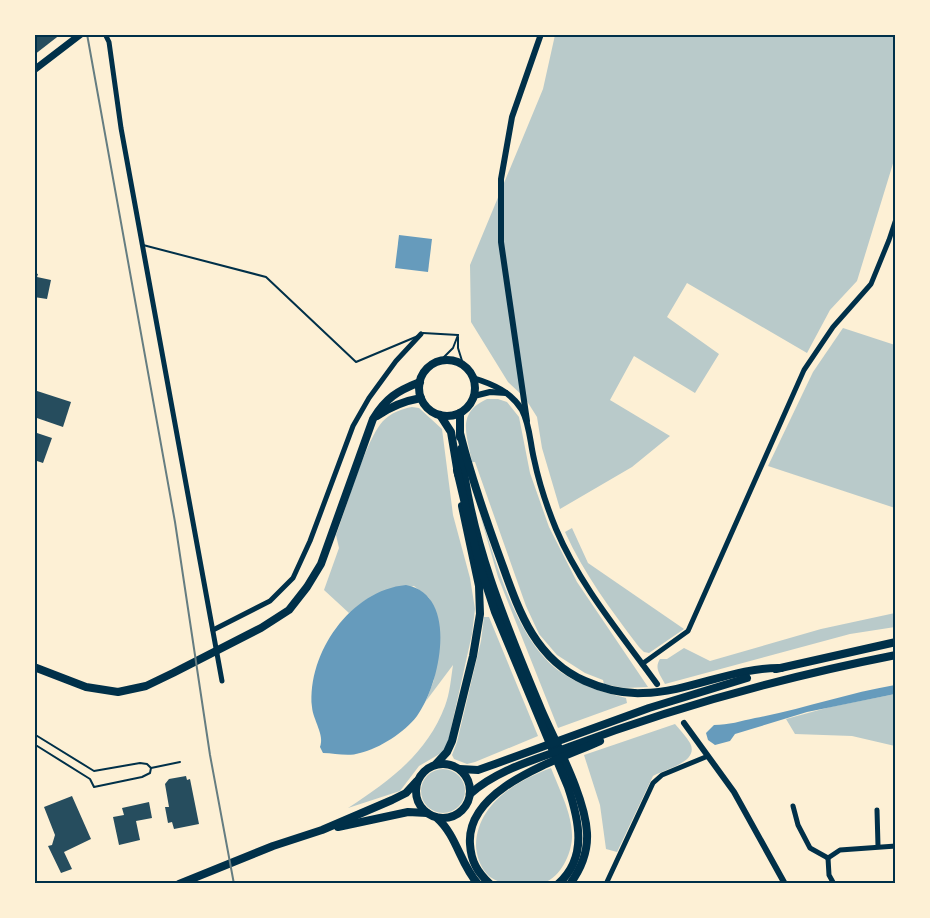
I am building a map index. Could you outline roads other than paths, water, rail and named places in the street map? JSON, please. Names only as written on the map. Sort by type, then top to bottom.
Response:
[{"type":"highway","points":[[460,433],[471,477],[519,611],[534,639],[555,663],[594,685],[617,691],[642,693],[694,685],[765,667],[781,668]]},
{"type":"highway","points":[[457,470],[479,563],[495,612],[575,808],[578,831],[577,853],[572,868],[558,884]]},
{"type":"highway","points":[[490,884],[475,866],[470,852],[472,826],[485,803],[495,793],[534,765],[582,741],[721,685],[781,668],[896,642]]},
{"type":"highway","points":[[460,769],[478,770],[529,752],[582,741],[784,679],[896,655]]},
{"type":"highway","points":[[470,794],[493,777],[534,765]]},
{"type":"main road","points":[[34,70],[81,34]]},
{"type":"main road","points":[[441,360],[463,364],[473,378],[474,396],[469,406],[460,413],[450,416],[440,415],[426,407],[421,398],[420,382],[427,368],[441,360]]},
{"type":"main road","points":[[34,666],[86,687],[118,692],[146,686],[232,644],[289,610],[307,588],[321,564],[373,419],[383,402],[402,389],[420,382]]},
{"type":"main road","points":[[373,419],[405,401],[421,398]]},
{"type":"main road","points":[[460,413],[464,472],[473,522],[484,559],[528,678],[568,771],[585,822],[586,849],[582,863],[570,884]]},
{"type":"main road","points":[[179,884],[273,846],[322,830],[400,797],[447,752],[452,741],[475,647],[480,614],[479,586],[465,526],[451,432],[440,415]]},
{"type":"main road","points":[[436,764],[453,765],[460,769],[470,784],[470,794],[463,810],[446,818],[437,818]]},
{"type":"main road","points":[[417,781],[418,802],[427,813]]},
{"type":"main road","points":[[322,830],[408,812],[427,813],[437,818],[450,833],[478,884]]},
{"type":"street","points":[[105,34],[109,42],[121,128],[222,681]]},
{"type":"street","points":[[541,34],[512,117],[501,179],[501,242],[527,421],[543,492],[557,531],[579,574],[657,684]]},
{"type":"street","points":[[642,664],[688,631],[804,370],[833,327],[871,284],[890,240],[896,219]]},
{"type":"street","points":[[213,630],[270,601],[293,578],[310,541],[353,426],[369,398],[421,334]]},
{"type":"street","points":[[473,378],[492,383],[507,394],[527,421]]},
{"type":"street","points":[[474,396],[490,392],[507,394]]},
{"type":"street","points":[[684,723],[734,792],[785,884]]},
{"type":"street","points":[[606,884],[653,783],[662,775],[708,756]]},
{"type":"street","points":[[793,806],[798,825],[810,848],[828,858]]},
{"type":"street","points":[[877,810],[878,846]]},
{"type":"street","points":[[828,858],[840,850],[896,846]]},
{"type":"street","points":[[828,858],[829,875],[834,884]]},
{"type":"lane","points":[[142,245],[266,277],[356,362],[426,332],[458,334]]},
{"type":"lane","points":[[441,360],[453,348],[458,334]]},
{"type":"lane","points":[[458,334],[458,348],[463,364]]},
{"type":"lane","points":[[34,734],[93,771],[140,763],[147,764],[151,768]]},
{"type":"lane","points":[[34,744],[90,779],[94,788],[142,777],[150,773],[151,768]]},
{"type":"lane","points":[[151,768],[180,762]]},
{"type":"lane","points":[[90,779],[93,771]]},
{"type":"water","points":[[399,235],[432,239],[428,272],[395,268]]},
{"type":"water","points":[[406,585],[423,592],[434,605],[439,623],[438,664],[425,702],[412,722],[383,744],[355,754],[323,753],[320,747],[320,732],[312,707],[312,686],[325,646],[336,628],[367,599],[386,589]]},
{"type":"water","points":[[895,685],[895,694],[807,712],[735,734],[730,741],[715,745],[708,740],[706,733],[714,725],[730,724]]},
{"type":"railway","points":[[87,34],[175,522],[210,755],[234,884]]}]
